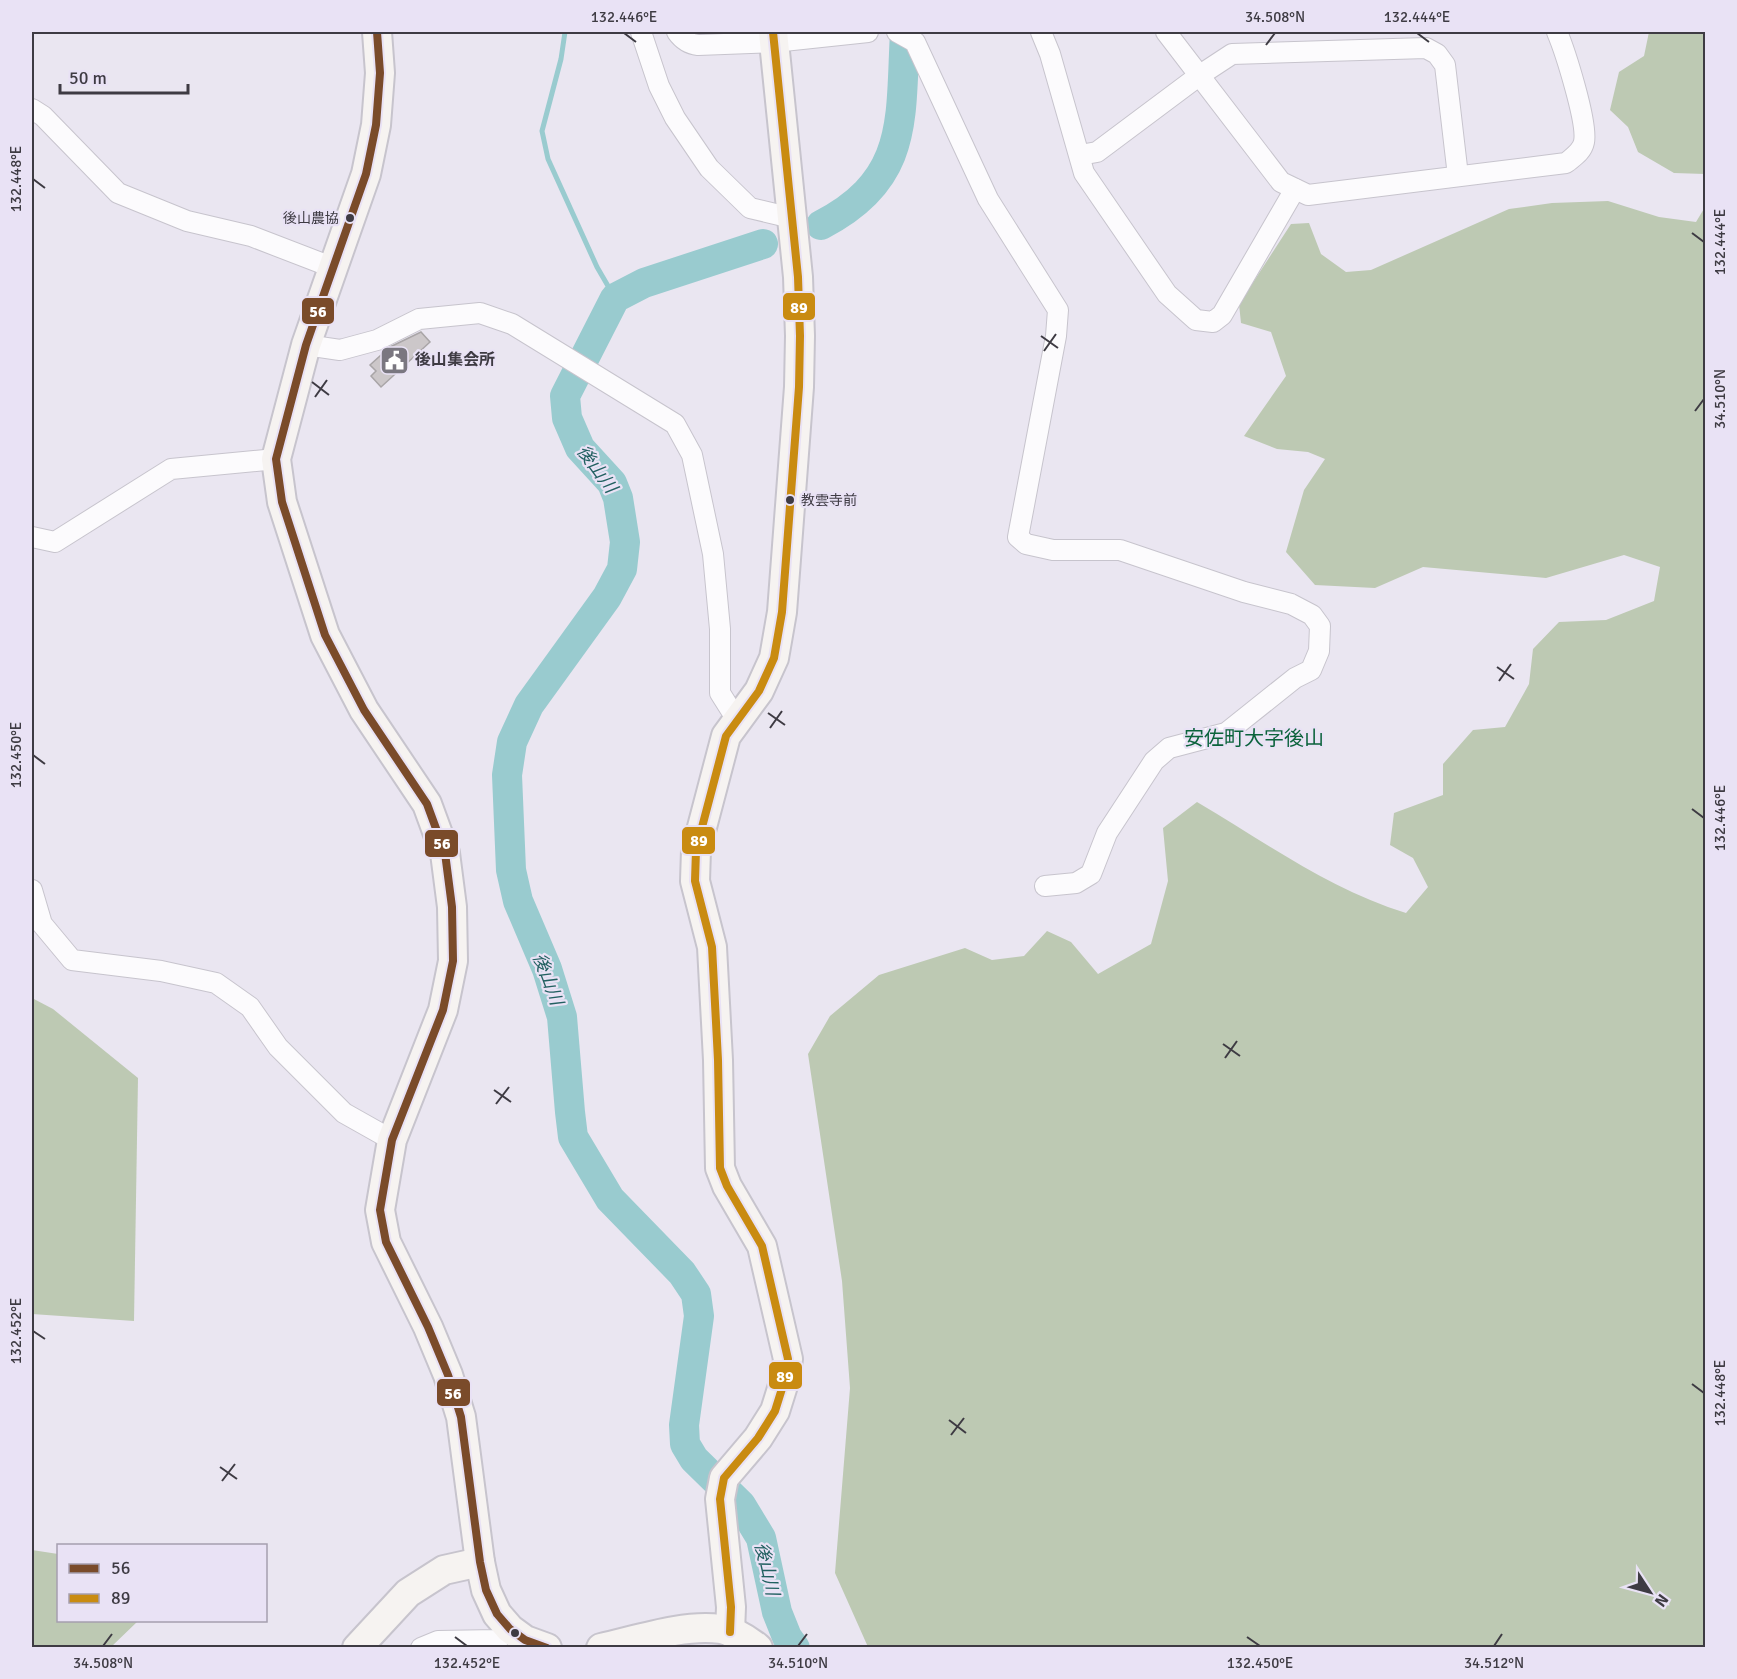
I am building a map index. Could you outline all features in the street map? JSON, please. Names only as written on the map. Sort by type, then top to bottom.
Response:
[{"type":"main road","points":[[377,32],[380,73],[376,125],[366,174],[306,345],[276,459],[282,502],[325,635],[364,710],[427,804],[445,853],[452,907],[453,961],[443,1010],[392,1140],[380,1210],[386,1242],[428,1327],[448,1375],[460,1417],[486,1590],[497,1614],[510,1629],[525,1640],[546,1647]]},
{"type":"main road","points":[[730,1632],[731,1607],[720,1498],[724,1478],[758,1438],[776,1411],[788,1359],[762,1246],[726,1186],[720,1168],[718,1060],[712,947],[694,881],[696,850],[726,736],[759,691],[774,658],[782,612],[800,387],[798,289],[774,37]]},
{"type":"main road","points":[[357,1647],[408,1593],[444,1570],[480,1562]]},
{"type":"main road","points":[[601,1647],[700,1629],[720,1629],[730,1632],[758,1647]]},
{"type":"street","points":[[640,32],[659,86],[675,118],[709,168],[750,208],[792,218]]},
{"type":"street","points":[[677,32],[691,44],[698,45],[774,37],[868,32]]},
{"type":"street","points":[[897,32],[915,42],[988,199],[1058,310],[1056,336],[1018,537],[1026,544],[1053,550],[1120,550],[1244,592],[1291,604],[1312,615],[1320,626],[1319,651],[1311,670],[1295,678],[1226,733],[1169,748],[1154,761],[1107,833],[1091,874],[1076,884],[1045,886]]},
{"type":"street","points":[[1041,32],[1084,174],[1167,294],[1196,320],[1213,322],[1222,315],[1295,189]]},
{"type":"street","points":[[1166,32],[1281,182],[1308,195],[1566,163],[1579,153],[1584,143],[1585,127],[1557,32]]},
{"type":"street","points":[[1080,155],[1097,152],[1200,75],[1232,54],[1426,48],[1437,54],[1445,65],[1458,176]]},
{"type":"street","points":[[32,109],[43,116],[118,193],[186,221],[251,236],[334,268]]},
{"type":"street","points":[[306,345],[340,350],[377,340],[419,319],[480,314],[512,324],[675,424],[692,455],[713,555],[720,629],[720,693],[737,720]]},
{"type":"street","points":[[32,537],[55,542],[171,469],[276,459]]},
{"type":"street","points":[[32,890],[42,924],[72,960],[161,971],[216,983],[250,1007],[279,1047],[344,1113],[392,1140]]},
{"type":"street","points":[[421,1647],[438,1641],[497,1640],[510,1629]]},
{"type":"green space","points":[[1649,32],[1705,32],[1705,174],[1674,173],[1638,152],[1628,127],[1610,110],[1619,72],[1644,56]]},
{"type":"green space","points":[[1608,201],[1659,217],[1696,222],[1705,207],[1705,1647],[868,1647],[835,1573],[850,1388],[842,1281],[808,1054],[830,1016],[879,975],[965,948],[992,960],[1024,956],[1047,931],[1071,942],[1098,974],[1151,944],[1168,881],[1163,828],[1197,802],[1324,878],[1351,892],[1406,913],[1428,887],[1413,858],[1390,845],[1394,813],[1443,795],[1443,764],[1473,730],[1505,727],[1529,684],[1533,649],[1559,622],[1606,620],[1654,601],[1660,567],[1624,555],[1546,578],[1423,567],[1375,588],[1315,585],[1286,552],[1304,490],[1325,459],[1308,452],[1277,449],[1244,436],[1286,376],[1271,332],[1241,323],[1239,304],[1291,224],[1309,223],[1321,254],[1346,272],[1371,270],[1509,209],[1552,203]]},
{"type":"green space","points":[[32,998],[53,1009],[138,1078],[134,1321],[32,1314]]},
{"type":"green space","points":[[32,1550],[57,1554],[57,1622],[137,1622],[111,1647],[32,1647]]},
{"type":"building","name":"後山集会所","points":[[421,332],[430,342],[381,387],[371,376],[376,371],[370,365],[390,347]]},
{"type":"waterway","points":[[565,32],[561,59],[542,131],[548,159],[597,267],[615,298]]},
{"type":"waterway","points":[[821,225],[850,207],[871,188],[885,167],[900,119],[905,32]]},
{"type":"waterway","name":"後山川","points":[[763,244],[644,283],[615,298],[565,396],[567,418],[580,448],[612,483],[618,498],[625,542],[622,569],[607,597],[529,705],[512,742],[507,775],[511,870],[518,901],[547,969],[562,1017],[573,1137],[610,1199],[682,1273],[696,1294],[699,1316],[684,1425],[685,1444],[694,1459],[741,1505],[761,1538],[777,1612],[787,1637],[795,1648]]},
{"type":"transit line","name":"56","points":[[377,32],[380,73],[376,125],[366,174],[306,345],[276,459],[282,502],[325,635],[364,710],[427,804],[445,853],[452,907],[453,961],[443,1010],[392,1140],[380,1210],[386,1242],[428,1327],[448,1375],[461,1417],[480,1562],[486,1590],[497,1614],[510,1629],[525,1640],[547,1648]]},
{"type":"transit line","name":"89","points":[[730,1632],[731,1607],[720,1499],[724,1478],[758,1438],[775,1411],[785,1379],[788,1359],[762,1246],[727,1186],[720,1168],[718,1060],[712,947],[695,881],[696,850],[726,736],[759,691],[774,658],[782,612],[799,387],[800,336],[798,277],[773,32]]},
{"type":"place","name":"後山農協","points":[[350,218]]},
{"type":"place","name":"後山集会所","points":[[394,360]]},
{"type":"place","name":"教雲寺前","points":[[790,500]]},
{"type":"district","name":"安佐町大字後山","points":[[1254,738]]}]
